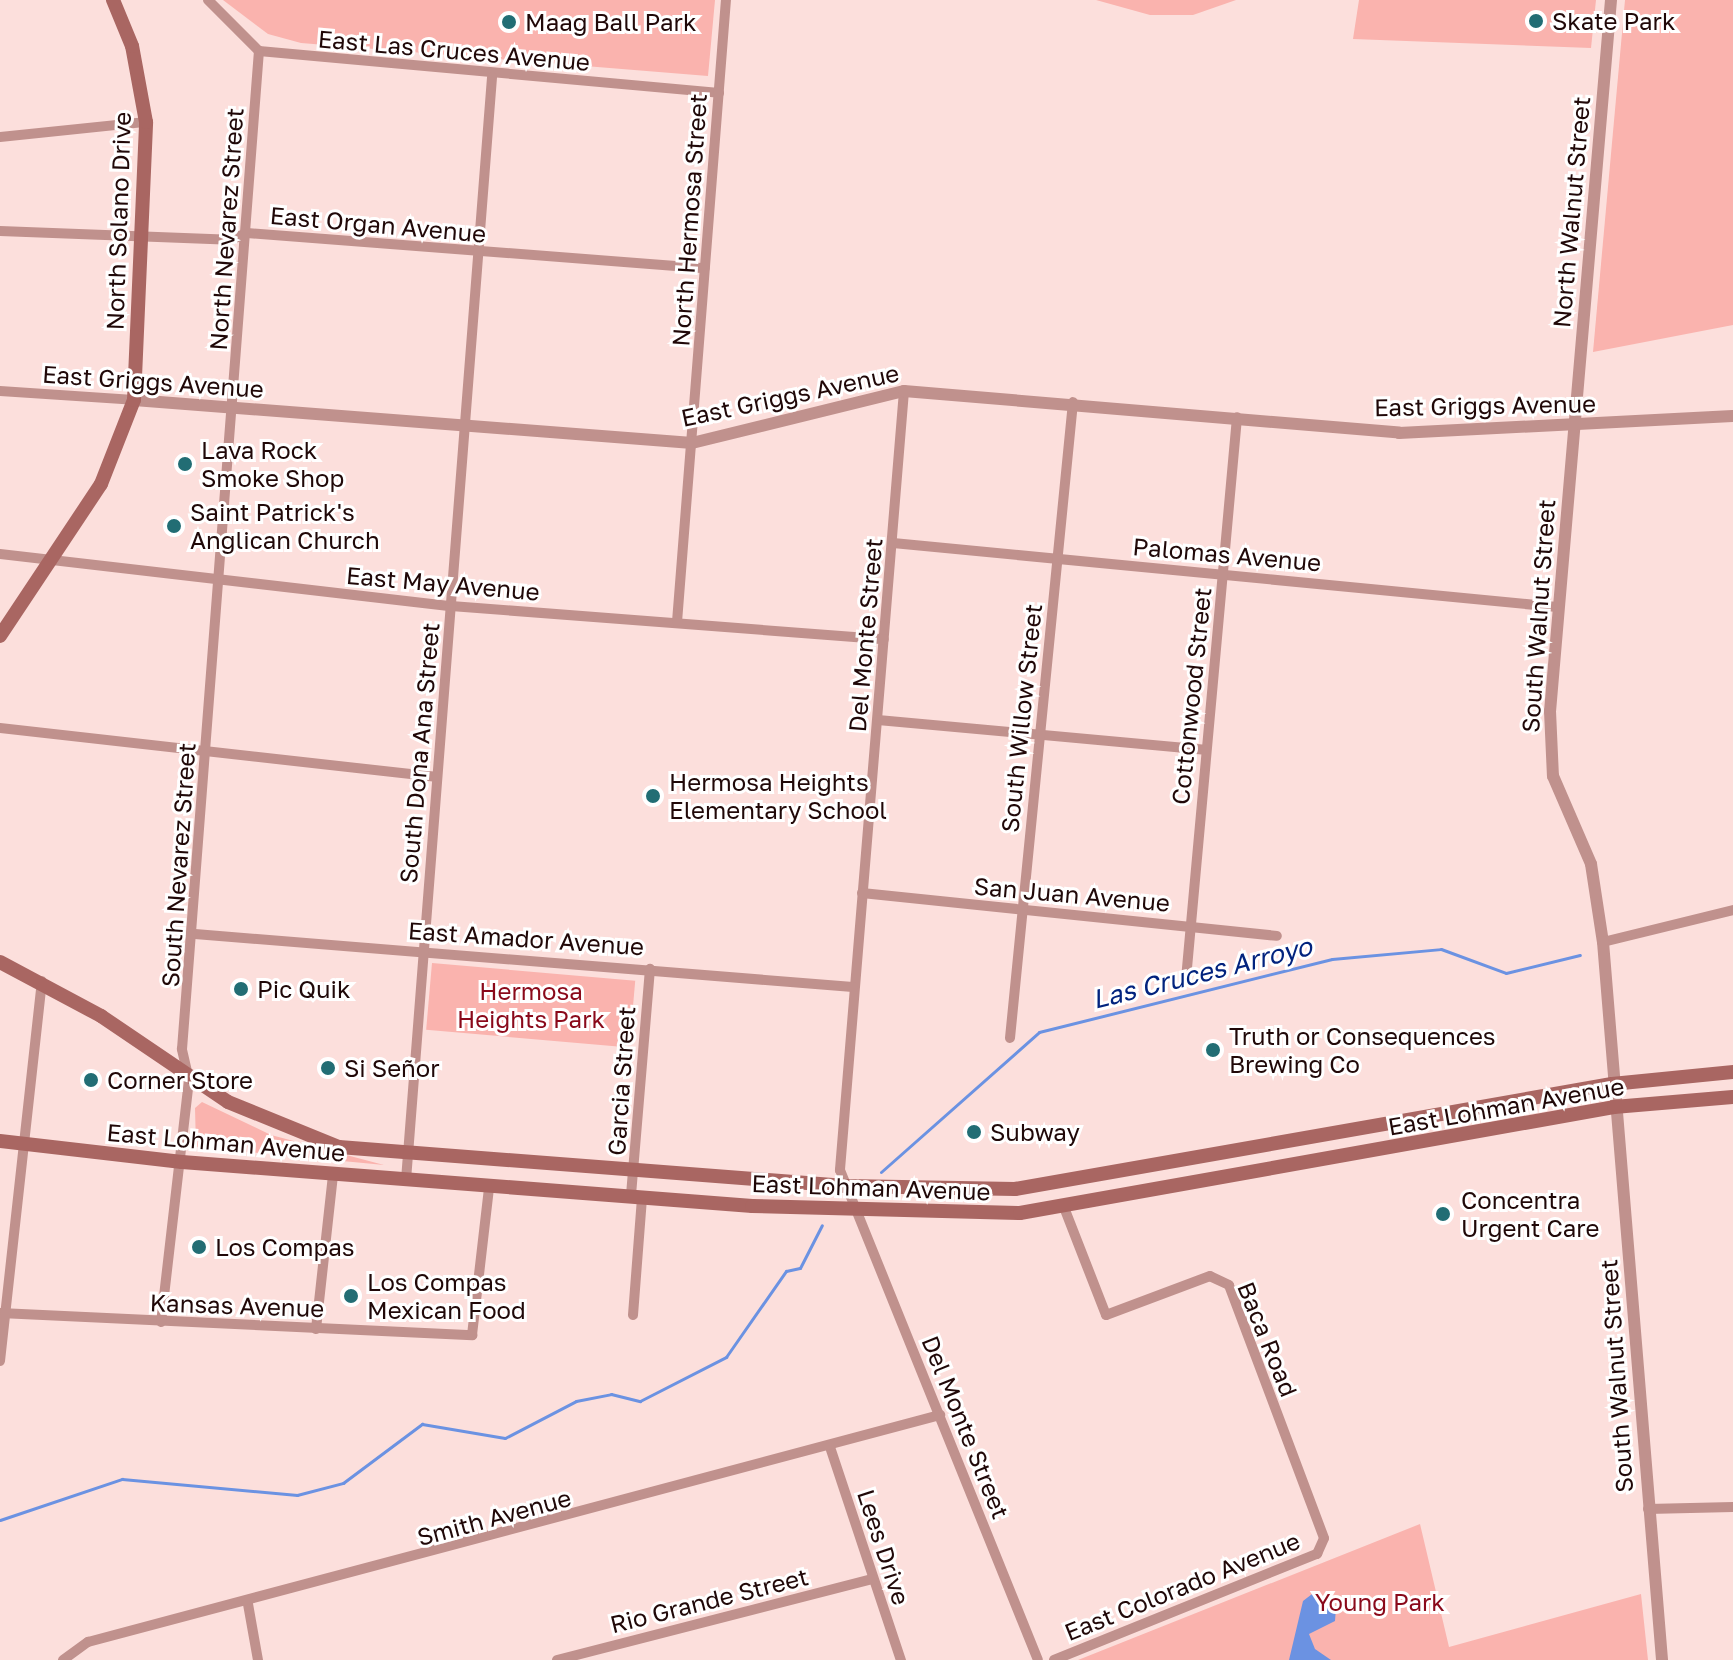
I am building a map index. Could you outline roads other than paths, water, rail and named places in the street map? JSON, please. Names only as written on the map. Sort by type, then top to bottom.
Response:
[{"type":"main road","name":"North Solano Drive","points":[[0,636],[101,484],[134,400],[146,122],[132,46],[113,0]]},
{"type":"main road","points":[[0,962],[42,981],[189,1080],[339,1147],[407,1154]]},
{"type":"main road","name":"East Lohman Avenue","points":[[407,1154],[846,1186],[1015,1189],[1116,1176],[1612,1084],[1733,1072]]},
{"type":"main road","name":"East Lohman Avenue","points":[[0,1141],[182,1162],[752,1206],[1065,1210],[1614,1107],[1733,1097]]},
{"type":"street","points":[[208,0],[259,51]]},
{"type":"street","name":"North Hermosa Street","points":[[677,622],[726,0]]},
{"type":"street","name":"North Walnut Street","points":[[1575,427],[1611,0]]},
{"type":"street","name":"East Las Cruces Avenue","points":[[259,51],[492,77],[719,93]]},
{"type":"street","name":"North Nevarez Street","points":[[233,409],[259,51]]},
{"type":"street","name":"South Dona Ana Street","points":[[406,1180],[435,777],[451,606],[461,425],[492,77]]},
{"type":"street","points":[[0,137],[146,122]]},
{"type":"street","name":"East Organ Avenue","points":[[0,231],[141,239],[230,240],[247,233],[705,268]]},
{"type":"street","name":"East Griggs Avenue","points":[[0,391],[692,443],[904,391],[1073,402],[1399,433],[1575,427],[1733,416]]},
{"type":"street","name":"Del Monte Street","points":[[904,391],[840,1170],[1038,1660]]},
{"type":"street","name":"South Willow Street","points":[[1010,1038],[1037,733],[1073,402]]},
{"type":"street","name":"South Nevarez Street","points":[[161,1322],[182,1162],[189,1080],[182,1049],[195,934],[233,409]]},
{"type":"street","name":"Cottonwood Street","points":[[1186,979],[1237,417]]},
{"type":"street","name":"South Walnut Street","points":[[1575,427],[1557,607],[1553,776],[1591,864],[1603,942],[1612,1084],[1662,1660]]},
{"type":"street","name":"Palomas Avenue","points":[[893,543],[1557,607]]},
{"type":"street","name":"East May Avenue","points":[[0,554],[451,606],[884,639]]},
{"type":"street","points":[[878,720],[1205,750]]},
{"type":"street","points":[[0,728],[206,756],[435,777]]},
{"type":"street","name":"San Juan Avenue","points":[[862,893],[1277,936]]},
{"type":"street","points":[[1603,942],[1733,910]]},
{"type":"street","name":"East Amador Avenue","points":[[195,934],[853,987]]},
{"type":"street","name":"Garcia Street","points":[[633,1315],[637,1196],[634,1172],[650,969]]},
{"type":"street","points":[[0,1361],[42,981]]},
{"type":"street","points":[[316,1329],[333,1175]]},
{"type":"street","name":"Kansas Avenue","points":[[3,1313],[472,1335],[489,1187]]},
{"type":"street","name":"Baca Road","points":[[1065,1210],[1106,1315],[1210,1276],[1229,1285],[1322,1546]]},
{"type":"street","name":"Smith Avenue","points":[[63,1660],[88,1642],[248,1604],[940,1415]]},
{"type":"street","name":"Lees Drive","points":[[830,1447],[901,1660]]},
{"type":"street","points":[[1648,1509],[1733,1507]]},
{"type":"street","name":"East Colorado Avenue","points":[[1054,1660],[1322,1546]]},
{"type":"street","name":"Rio Grande Street","points":[[557,1660],[872,1579]]},
{"type":"street","points":[[248,1604],[258,1660]]},
{"type":"water","points":[[1316,1591],[1336,1608],[1335,1621],[1309,1634],[1315,1649],[1331,1660],[1289,1660],[1303,1601]]},
{"type":"waterway","name":"Las Cruces Arroyo","points":[[881,1172],[1039,1032],[1332,959],[1441,949],[1506,973],[1580,955]]},
{"type":"waterway","name":"Las Cruces Arroyo","points":[[0,1520],[122,1479],[297,1495],[343,1483],[422,1424],[505,1438],[576,1401],[611,1394],[640,1401],[726,1357],[786,1271],[800,1268],[822,1225]]},
{"type":"place","name":"Skate Park","points":[[1536,21]]},
{"type":"place","name":"Maag Ball Park","points":[[509,22]]},
{"type":"place","name":"Lava Rock Smoke Shop","points":[[185,464]]},
{"type":"place","name":"Saint Patrick's Anglican Church","points":[[174,526]]},
{"type":"place","name":"Hermosa Heights Elementary School","points":[[653,796]]},
{"type":"place","name":"Pic Quik","points":[[241,989]]},
{"type":"place","name":"Truth or Consequences Brewing Co","points":[[1213,1050]]},
{"type":"place","name":"Si Señor","points":[[328,1068]]},
{"type":"place","name":"Corner Store","points":[[91,1080]]},
{"type":"place","name":"Subway","points":[[974,1132]]},
{"type":"place","name":"Concentra Urgent Care","points":[[1443,1214]]},
{"type":"place","name":"Los Compas","points":[[199,1247]]},
{"type":"place","name":"Los Compas Mexican Food","points":[[351,1296]]},
{"type":"park label","name":"Hermosa Heights Park","points":[[531,1005]]},
{"type":"park label","name":"Young Park","points":[[1380,1602]]}]
